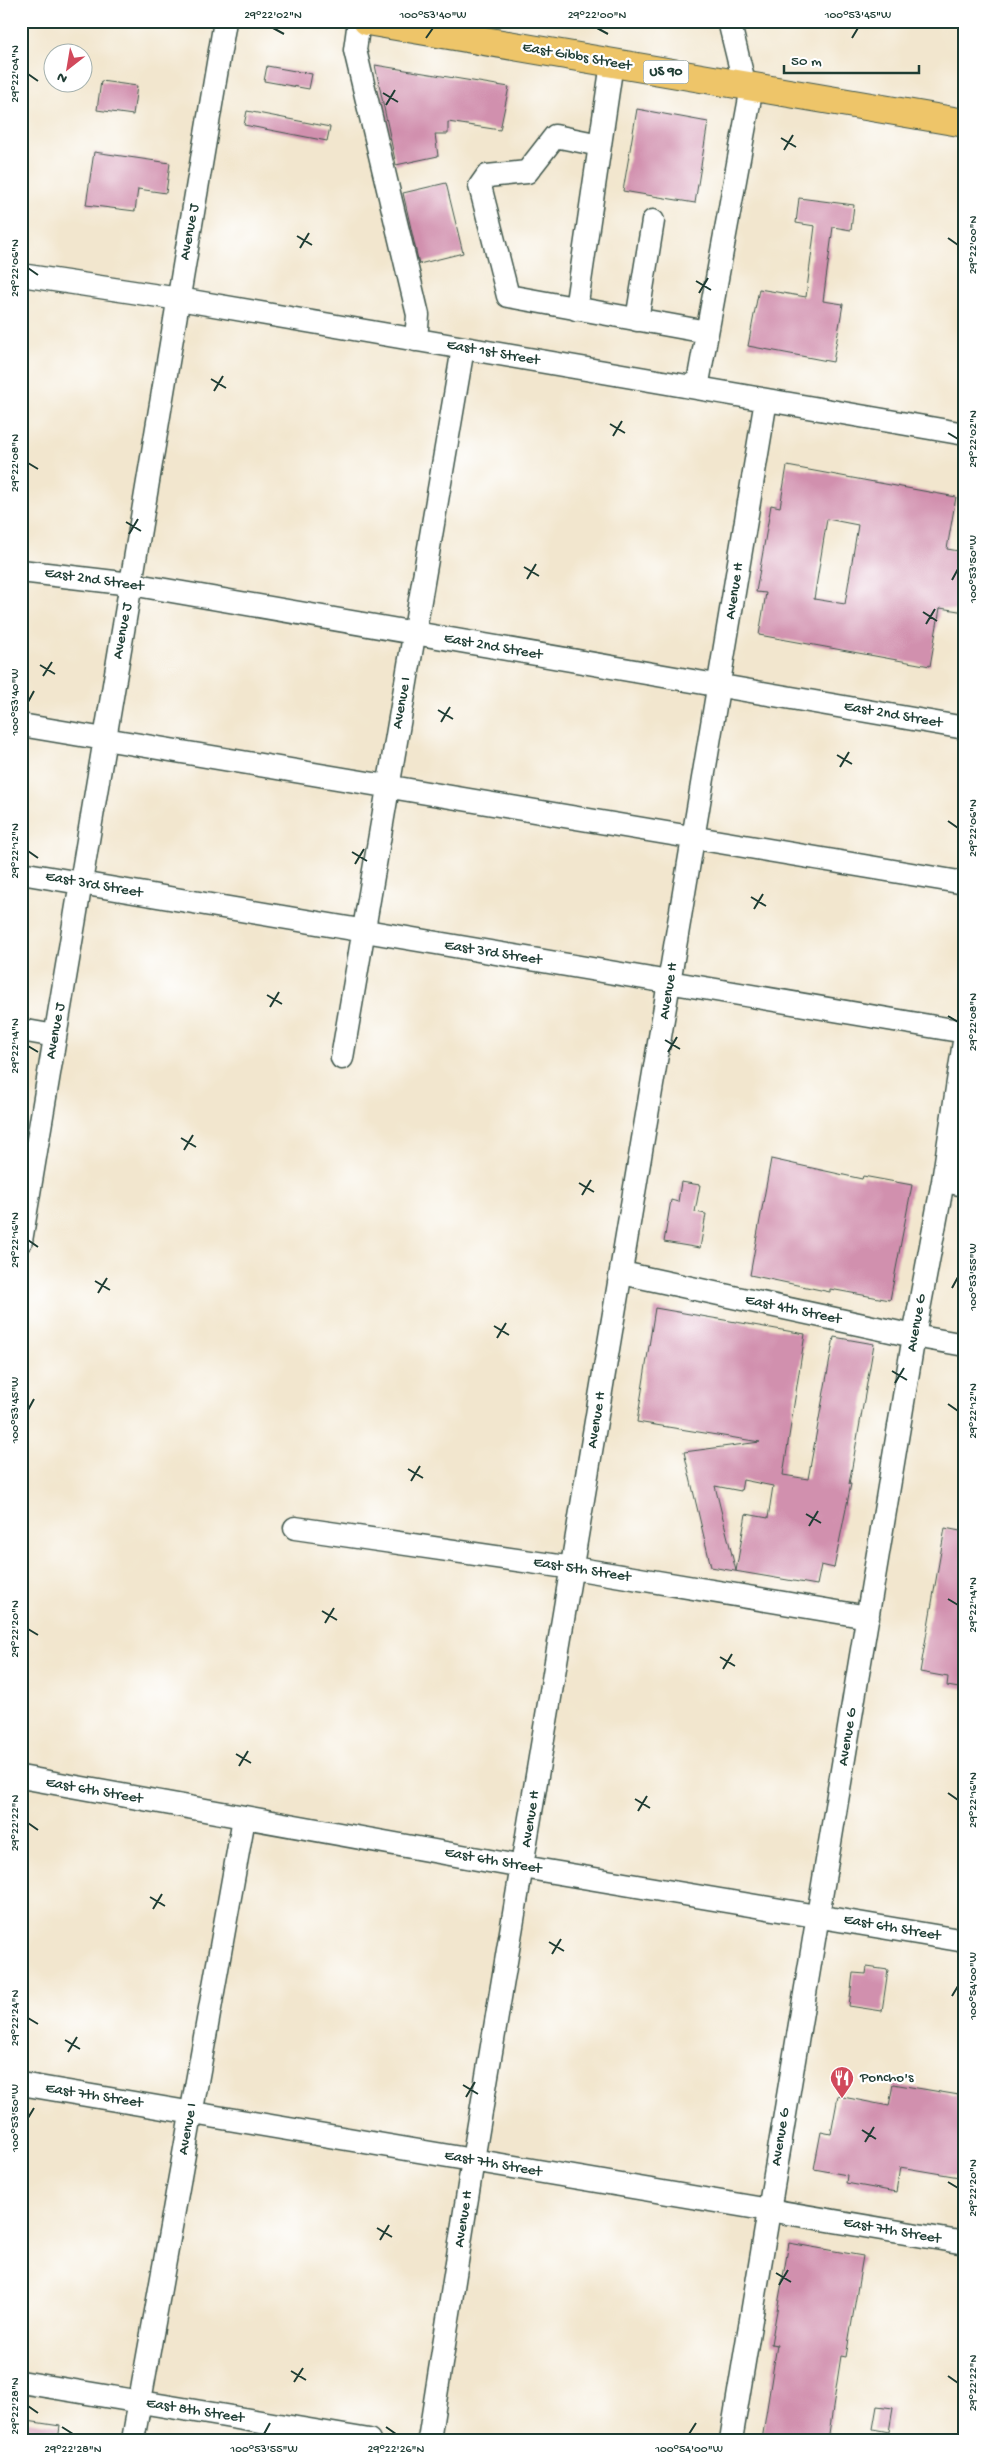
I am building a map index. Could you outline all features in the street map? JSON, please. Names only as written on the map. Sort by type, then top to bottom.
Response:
[{"type":"highway","name":"East Gibbs Street","points":[[367,21],[965,123]]},
{"type":"street","name":"Avenue J","points":[[21,1241],[25,1193],[55,1036],[226,21]]},
{"type":"street","points":[[358,21],[355,50],[418,315],[416,340]]},
{"type":"street","points":[[697,388],[748,86],[729,21]]},
{"type":"street","points":[[576,309],[612,63]]},
{"type":"street","points":[[600,145],[555,136],[527,172],[487,176],[480,186],[508,296],[707,332]]},
{"type":"street","points":[[637,320],[653,221]]},
{"type":"street","name":"East 1st Street","points":[[21,275],[179,299],[965,434]]},
{"type":"street","name":"Avenue I","points":[[342,1058],[463,348]]},
{"type":"street","name":"Avenue H","points":[[429,2440],[473,2160],[524,1867],[766,400]]},
{"type":"street","name":"East 2nd Street","points":[[21,571],[131,584],[965,728]]},
{"type":"street","points":[[21,725],[388,788],[965,883]]},
{"type":"street","name":"East 3rd Street","points":[[21,873],[670,982],[965,1034]]},
{"type":"street","points":[[21,1030],[55,1036]]},
{"type":"street","name":"Avenue G","points":[[731,2440],[914,1336],[943,1181],[965,1034]]},
{"type":"street","points":[[943,1181],[965,1185]]},
{"type":"street","name":"East 4th Street","points":[[622,1273],[914,1336],[965,1345]]},
{"type":"street","name":"East 5th Street","points":[[295,1528],[573,1568],[868,1617]]},
{"type":"street","name":"East 6th Street","points":[[21,1778],[524,1867],[965,1940]]},
{"type":"street","name":"Avenue I","points":[[133,2440],[244,1818]]},
{"type":"street","name":"East 7th Street","points":[[21,2084],[965,2243]]},
{"type":"street","name":"East 8th Street","points":[[21,2382],[370,2440]]},
{"type":"building","points":[[375,65],[509,87],[500,130],[448,122],[448,134],[435,134],[438,156],[396,165]]},
{"type":"building","points":[[267,66],[312,74],[309,89],[264,81]]},
{"type":"building","points":[[101,81],[137,86],[133,115],[97,110]]},
{"type":"building","points":[[637,109],[708,122],[695,203],[623,191]]},
{"type":"building","points":[[247,111],[330,127],[327,141],[244,125]]},
{"type":"building","points":[[94,152],[170,163],[166,193],[138,189],[135,211],[86,205]]},
{"type":"building","points":[[446,183],[463,253],[419,264],[403,193]]},
{"type":"building","points":[[799,198],[854,205],[851,230],[833,227],[823,301],[843,304],[833,362],[748,346],[759,289],[806,297],[815,226],[796,223]]},
{"type":"building","points":[[787,466],[956,497],[947,549],[965,552],[965,612],[940,608],[930,666],[759,635],[766,593],[756,592],[771,505],[780,507]],"holes":[[[827,519],[858,525],[845,604],[814,599]]]},
{"type":"building","points":[[771,1159],[862,1179],[863,1176],[912,1185],[890,1300],[830,1289],[830,1292],[750,1275]]},
{"type":"building","points":[[681,1182],[700,1185],[695,1212],[706,1214],[700,1248],[664,1242],[671,1200],[678,1202]]},
{"type":"building","points":[[655,1308],[805,1334],[783,1475],[808,1479],[834,1337],[874,1344],[849,1484],[851,1484],[834,1568],[821,1565],[817,1585],[711,1567],[684,1452],[760,1442],[637,1422]],"holes":[[[743,1480],[773,1486],[768,1518],[746,1514],[736,1571],[715,1486],[741,1491]]]},
{"type":"building","points":[[945,1528],[965,1532],[965,1689],[947,1686],[948,1677],[920,1672]]},
{"type":"building","points":[[867,1967],[888,1970],[882,2011],[849,2006],[853,1973],[866,1974]]},
{"type":"building","points":[[893,2084],[965,2096],[965,2178],[900,2167],[896,2192],[846,2183],[847,2175],[814,2169],[821,2132],[831,2134],[838,2096],[889,2106]]},
{"type":"building","points":[[789,2243],[863,2256],[846,2357],[841,2356],[828,2440],[762,2440],[777,2345],[771,2344]]},
{"type":"building","points":[[877,2406],[893,2408],[889,2432],[873,2429]]},
{"type":"building","points":[[21,2420],[60,2426],[58,2440],[21,2440]]},
{"type":"place","name":"Poncho's","points":[[842,2099]]}]
